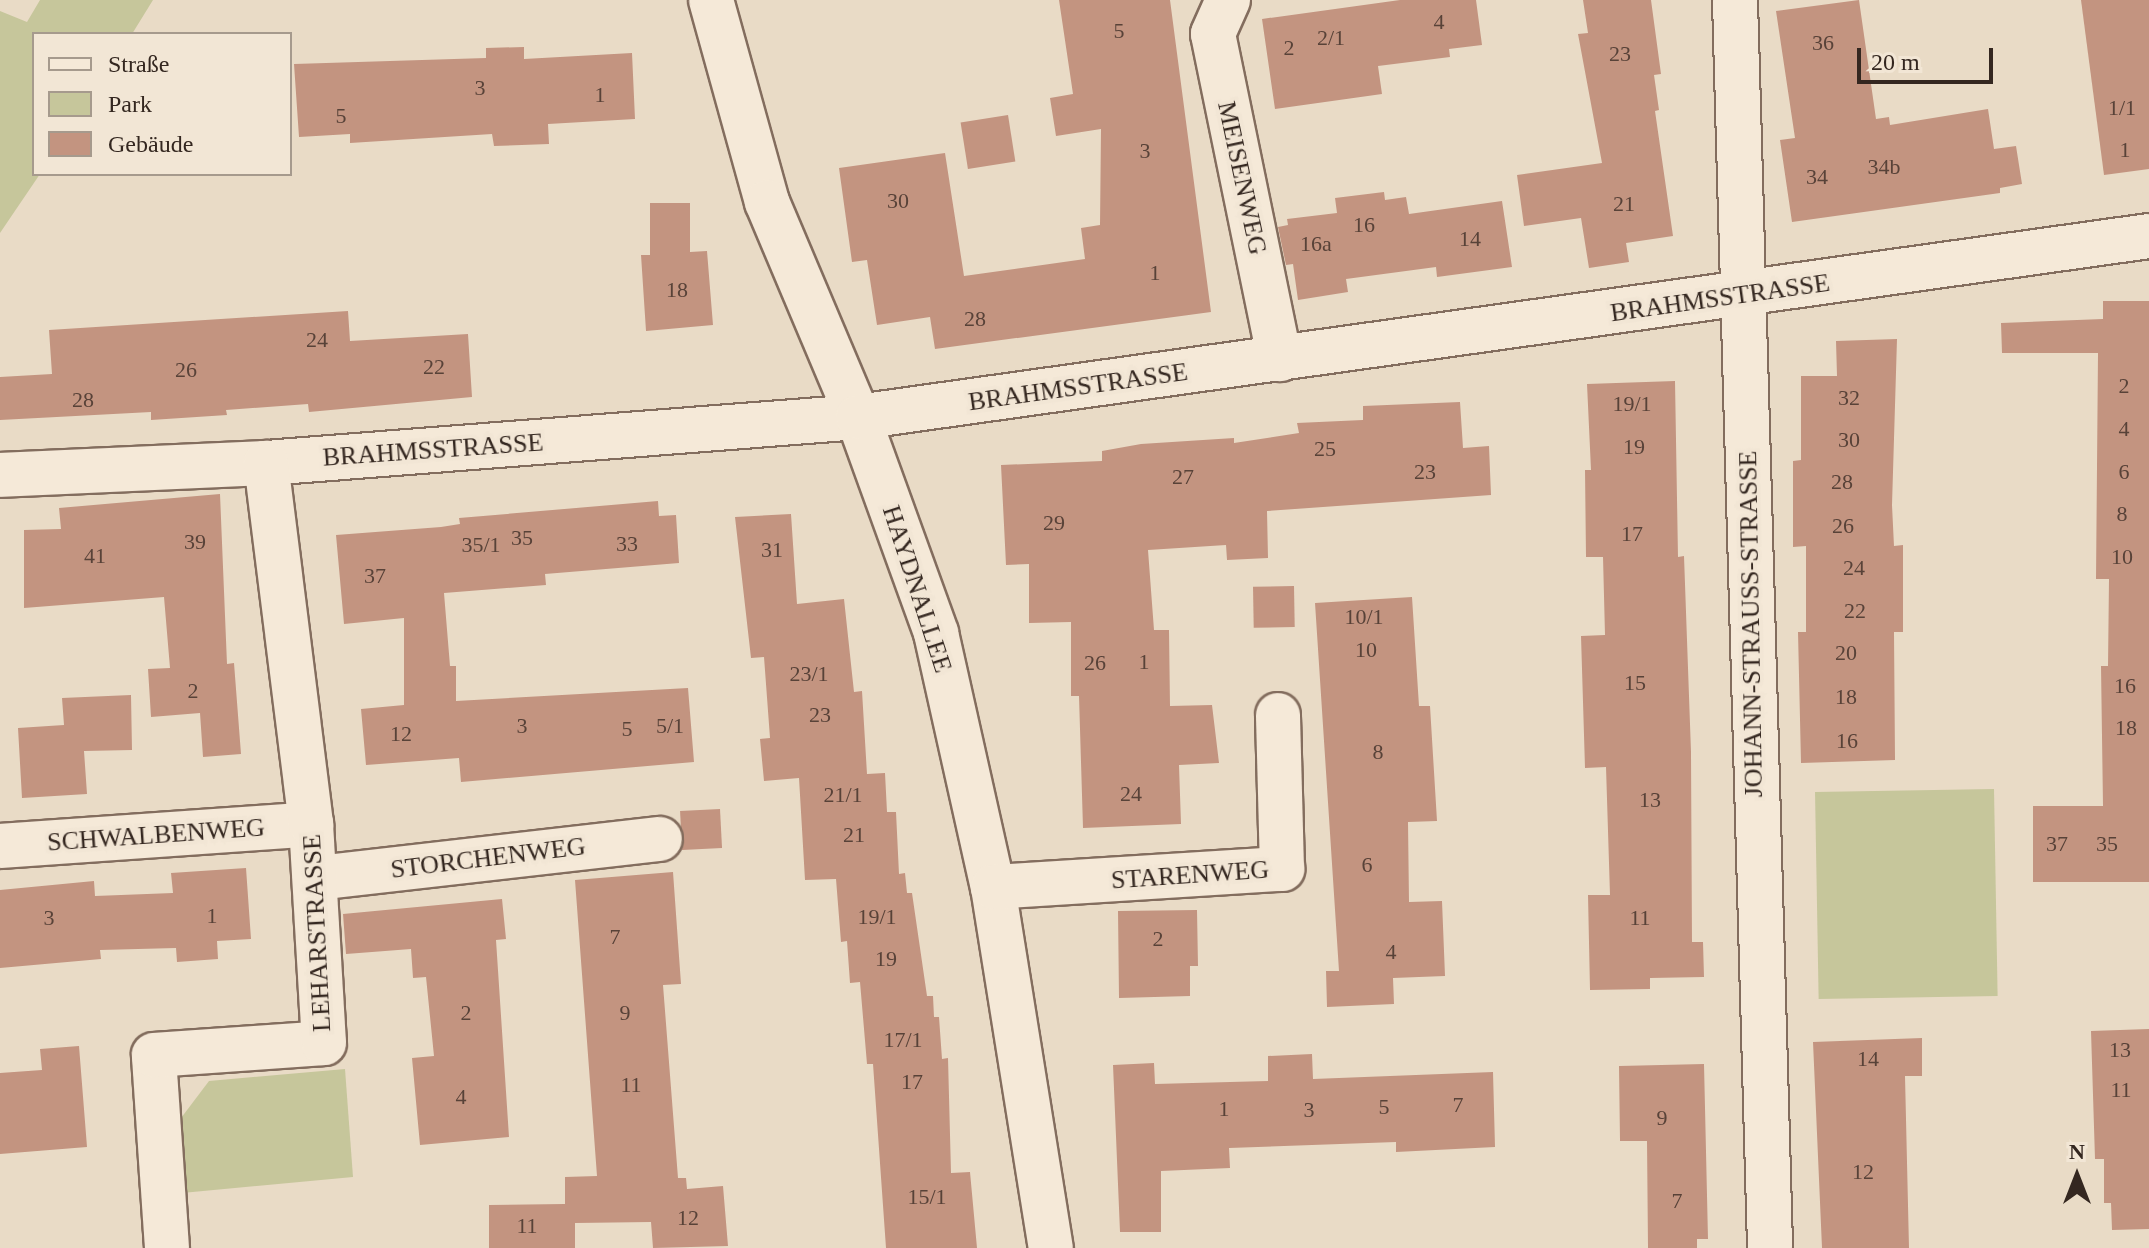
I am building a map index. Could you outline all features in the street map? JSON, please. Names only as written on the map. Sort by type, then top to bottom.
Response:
[{"type":"street","name":"HAYDNALLEE","points":[[711,0],[767,202],[858,417],[936,633],[993,887],[1051,1248]]},
{"type":"street","name":"MEISENWEG","points":[[1228,0],[1213,34],[1280,359]]},
{"type":"street","name":"JOHANN-STRAUSS-STRASSE","points":[[1735,0],[1770,1248]]},
{"type":"street","name":"BRAHMSSTRASSE","points":[[0,475],[266,463],[858,417],[2149,236]]},
{"type":"street","name":"LEHARSTRASSE","points":[[167,1248],[154,1055],[324,1043],[317,878],[266,463]]},
{"type":"street","name":"STARENWEG","points":[[993,887],[1282,869],[1278,715]]},
{"type":"street","name":"SCHWALBENWEG","points":[[0,846],[311,824]]},
{"type":"street","name":"STORCHENWEG","points":[[317,878],[660,839]]},
{"type":"green space","points":[[40,0],[153,0],[133,32],[32,32],[32,176],[39,176],[0,233],[0,11],[27,22]]},
{"type":"green space","points":[[1994,789],[1998,996],[1819,999],[1815,792]]},
{"type":"green space","points":[[345,1069],[353,1177],[182,1193],[175,1126],[209,1081]]},
{"type":"building","points":[[1059,0],[1170,0],[1211,312],[935,349],[930,317],[877,325],[867,260],[852,262],[839,168],[945,153],[964,276],[1085,259],[1081,228],[1100,225],[1101,129],[1056,136],[1050,98],[1073,94]]},
{"type":"building","points":[[1400,0],[1476,0],[1482,45],[1449,49],[1450,57],[1378,66],[1382,94],[1275,109],[1262,19]]},
{"type":"building","points":[[1583,0],[1651,0],[1661,74],[1654,75],[1659,110],[1655,111],[1673,236],[1626,243],[1629,262],[1589,268],[1581,218],[1524,226],[1517,175],[1602,163],[1578,34],[1588,33]]},
{"type":"building","points":[[1859,0],[1876,119],[1889,117],[1890,125],[1988,109],[1994,149],[2016,146],[2022,184],[2000,188],[2000,193],[1792,222],[1780,140],[1795,138],[1776,11]]},
{"type":"building","points":[[2081,0],[2149,0],[2149,169],[2104,175]]},
{"type":"building","points":[[524,47],[524,59],[632,53],[635,119],[548,124],[549,144],[494,146],[492,134],[350,143],[350,134],[299,137],[294,64],[486,58],[486,48]]},
{"type":"building","points":[[1008,115],[1015,161],[968,169],[961,123]]},
{"type":"building","points":[[1384,192],[1385,200],[1406,197],[1409,214],[1502,201],[1512,267],[1437,277],[1436,267],[1346,279],[1348,292],[1298,300],[1293,264],[1286,265],[1278,227],[1288,225],[1287,219],[1337,213],[1335,198]]},
{"type":"building","points":[[650,203],[690,203],[690,252],[707,251],[713,325],[646,331],[641,255],[650,255]]},
{"type":"building","points":[[2103,301],[2149,301],[2149,882],[2033,882],[2033,806],[2103,806],[2101,666],[2108,666],[2109,579],[2096,579],[2098,353],[2002,353],[2001,323],[2103,319]]},
{"type":"building","points":[[348,311],[350,341],[468,334],[472,397],[309,412],[308,404],[226,410],[227,415],[151,420],[151,412],[0,420],[0,377],[52,374],[49,330]]},
{"type":"building","points":[[1897,339],[1892,505],[1894,546],[1903,545],[1903,632],[1894,632],[1895,760],[1801,763],[1798,632],[1806,632],[1806,546],[1793,547],[1793,461],[1801,460],[1801,376],[1837,376],[1836,341]]},
{"type":"building","points":[[1675,381],[1678,557],[1684,556],[1691,752],[1692,942],[1703,942],[1704,977],[1650,978],[1650,989],[1590,990],[1588,895],[1610,895],[1606,767],[1585,768],[1581,636],[1605,635],[1603,557],[1586,557],[1585,470],[1591,470],[1587,384]]},
{"type":"building","points":[[1460,402],[1463,448],[1489,446],[1491,495],[1267,511],[1268,558],[1227,560],[1226,545],[1148,550],[1154,630],[1169,630],[1170,706],[1212,705],[1219,763],[1179,765],[1181,824],[1083,828],[1079,696],[1071,696],[1071,622],[1029,623],[1029,564],[1006,565],[1001,465],[1102,461],[1102,451],[1141,444],[1234,438],[1234,443],[1299,433],[1297,423],[1363,420],[1363,406]]},
{"type":"building","points":[[220,494],[227,664],[234,663],[241,754],[203,757],[200,713],[151,717],[148,669],[170,668],[164,597],[24,608],[24,530],[61,529],[59,508]]},
{"type":"building","points":[[658,501],[659,516],[676,515],[679,563],[545,574],[546,585],[444,593],[450,666],[456,666],[456,701],[688,688],[694,762],[461,782],[459,758],[366,765],[361,709],[404,705],[404,618],[344,624],[336,535],[441,527],[460,524],[459,518]]},
{"type":"building","points":[[791,514],[797,604],[844,599],[854,692],[862,691],[867,774],[885,773],[887,812],[896,812],[899,874],[905,873],[907,893],[912,893],[927,996],[933,996],[934,1017],[939,1017],[942,1059],[948,1058],[951,1173],[970,1172],[977,1248],[886,1248],[873,1064],[867,1064],[860,982],[850,983],[847,941],[841,942],[836,879],[805,880],[799,778],[764,781],[760,739],[770,738],[764,657],[751,658],[735,517]]},
{"type":"building","points":[[1294,586],[1295,627],[1254,628],[1253,587]]},
{"type":"building","points":[[1412,597],[1419,706],[1430,706],[1437,821],[1408,822],[1409,902],[1442,901],[1445,976],[1393,978],[1394,1004],[1327,1007],[1326,971],[1339,971],[1315,603]]},
{"type":"building","points":[[131,695],[132,750],[84,751],[87,794],[22,798],[18,728],[64,725],[62,698]]},
{"type":"building","points":[[720,809],[722,848],[682,850],[680,811]]},
{"type":"building","points":[[246,868],[251,939],[217,941],[218,959],[177,962],[176,948],[100,950],[101,959],[0,968],[0,890],[94,881],[95,896],[173,893],[171,873]]},
{"type":"building","points":[[673,872],[681,984],[663,985],[678,1178],[686,1178],[687,1189],[723,1186],[728,1246],[653,1248],[651,1222],[575,1223],[575,1248],[489,1248],[489,1205],[565,1204],[565,1177],[597,1176],[575,880]]},
{"type":"building","points":[[502,899],[506,939],[496,940],[509,1137],[420,1145],[412,1058],[434,1056],[426,977],[413,978],[411,949],[346,954],[343,914]]},
{"type":"building","points":[[1197,910],[1198,966],[1190,966],[1190,996],[1119,998],[1118,911]]},
{"type":"building","points":[[2149,1029],[2149,1229],[2112,1230],[2111,1203],[2104,1203],[2104,1159],[2095,1159],[2091,1031]]},
{"type":"building","points":[[1922,1038],[1922,1076],[1905,1076],[1909,1248],[1822,1248],[1813,1042]]},
{"type":"building","points":[[79,1046],[87,1147],[0,1154],[0,1073],[42,1070],[40,1049]]},
{"type":"building","points":[[1312,1054],[1313,1079],[1493,1072],[1495,1147],[1396,1152],[1396,1142],[1229,1148],[1230,1168],[1161,1171],[1161,1232],[1120,1232],[1113,1065],[1154,1063],[1155,1084],[1268,1081],[1268,1056]]},
{"type":"building","points":[[1704,1064],[1708,1239],[1697,1239],[1697,1248],[1648,1248],[1647,1141],[1620,1141],[1619,1066]]}]
